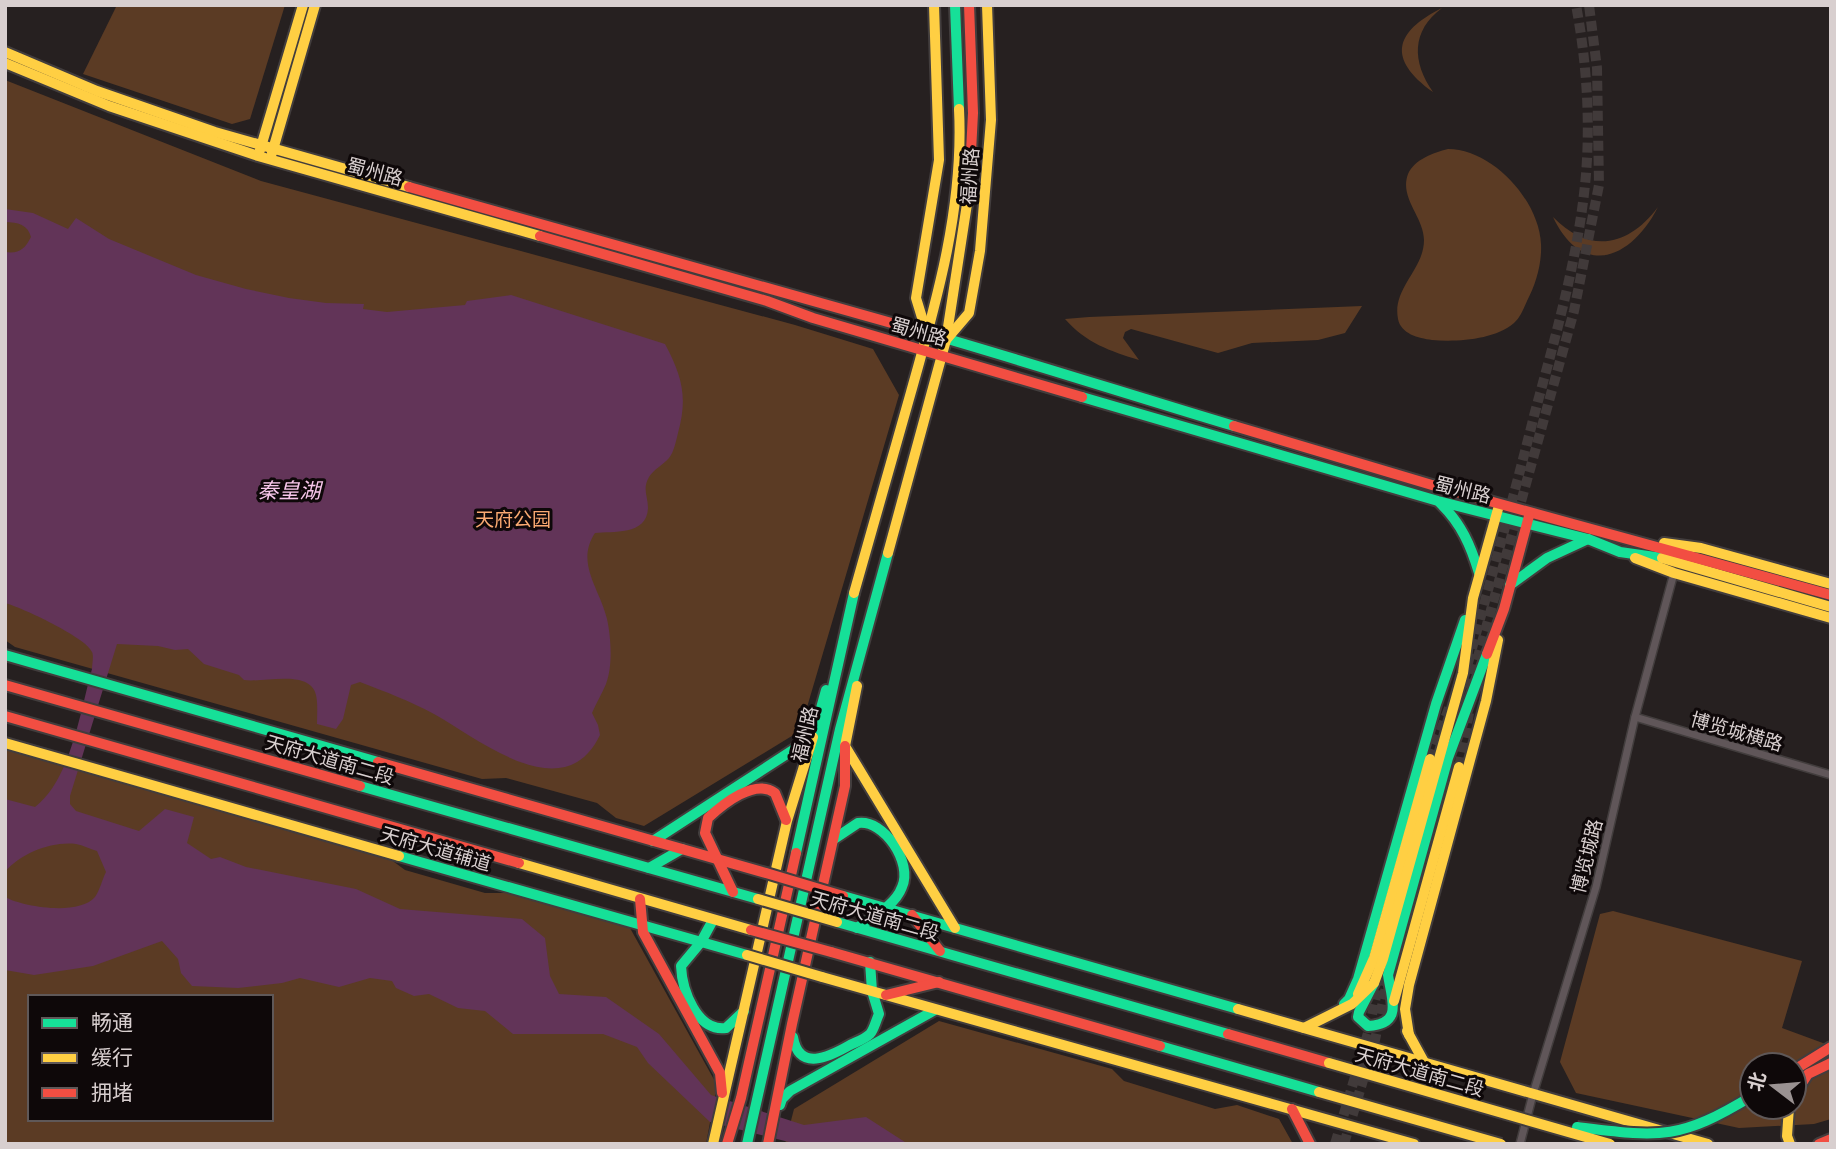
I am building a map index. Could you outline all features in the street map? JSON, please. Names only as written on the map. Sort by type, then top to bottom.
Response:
[{"type":"main road","points":[[260,151],[303,5]]},
{"type":"main road","points":[[272,154],[315,5]]},
{"type":"main road","name":"福州路","points":[[927,334],[915,298],[939,160],[934,5]]},
{"type":"main road","name":"福州路","points":[[727,1144],[744,1085],[851,604],[937,300],[958,181],[961,145],[956,5]]},
{"type":"main road","name":"福州路","points":[[747,1144],[841,729],[946,340],[962,244],[972,153],[969,5]]},
{"type":"main road","name":"福州路","points":[[946,340],[969,313],[985,211],[990,120],[987,5]]},
{"type":"main road","name":"蜀州路","points":[[5,52],[97,91],[215,132],[260,151]]},
{"type":"main road","name":"蜀州路","points":[[5,63],[108,106],[260,151],[1049,368],[1095,385],[1500,503],[1620,552],[1661,558],[1831,607]]},
{"type":"main road","name":"蜀州路","points":[[272,154],[767,300],[813,318],[1438,501],[1496,515],[1529,517],[1621,537],[1831,595]]},
{"type":"main road","points":[[1438,501],[1454,515],[1473,550],[1480,576]]},
{"type":"main road","points":[[1331,1013],[1349,999],[1358,979],[1436,704],[1473,598],[1500,503]]},
{"type":"main road","points":[[1409,1035],[1405,1009],[1409,985],[1486,701],[1504,609],[1529,517]]},
{"type":"main road","points":[[1621,537],[1701,548],[1831,584]]},
{"type":"main road","points":[[1510,585],[1533,565],[1569,545],[1587,539]]},
{"type":"main road","points":[[1620,552],[1674,573],[1831,618]]},
{"type":"main road","points":[[1459,767],[1394,996],[1393,1009],[1388,1021],[1383,1025],[1368,1026],[1358,1017],[1358,1012],[1373,992],[1463,673],[1473,598]]},
{"type":"main road","points":[[713,1144],[787,821],[851,604]]},
{"type":"main road","points":[[1424,1062],[1393,1009],[1388,975],[1448,758],[1504,609]]},
{"type":"main road","points":[[768,1144],[845,786],[845,746],[870,622]]},
{"type":"main road","points":[[5,655],[1708,1144]]},
{"type":"main road","name":"天府大道南二段","points":[[5,685],[1610,1144]]},
{"type":"main road","points":[[5,716],[1501,1144]]},
{"type":"main road","points":[[653,841],[813,737]]},
{"type":"main road","name":"天府大道辅道","points":[[5,743],[935,1010],[1292,1109],[1392,1141],[1414,1144]]},
{"type":"main road","points":[[845,746],[955,928]]},
{"type":"main road","points":[[1352,1004],[1366,980],[1374,958],[1430,759]]},
{"type":"main road","points":[[733,892],[705,833],[708,818],[752,788],[761,787],[777,793],[787,821]]},
{"type":"main road","points":[[834,839],[845,829],[864,821],[874,824],[903,863],[904,884],[898,895],[858,928]]},
{"type":"main road","points":[[649,868],[682,849]]},
{"type":"main road","points":[[640,899],[641,925],[720,1073],[722,1109]]},
{"type":"main road","points":[[912,915],[940,951]]},
{"type":"main road","points":[[713,920],[701,942],[685,960],[680,971],[682,983],[695,1011],[713,1027],[723,1029],[733,1024],[745,1009]]},
{"type":"main road","points":[[792,1024],[795,1048],[803,1056],[814,1059],[827,1058],[870,1034],[879,1014],[872,992],[870,962]]},
{"type":"main road","points":[[886,995],[939,982]]},
{"type":"main road","points":[[1304,1028],[1352,1004],[1374,983]]},
{"type":"main road","points":[[774,1121],[782,1099],[790,1091],[935,1010]]},
{"type":"main road","points":[[1808,1061],[1831,1047]]},
{"type":"main road","points":[[1808,1074],[1831,1063]]},
{"type":"main road","points":[[1530,1121],[1638,1135],[1660,1135],[1701,1124],[1738,1104]]},
{"type":"main road","points":[[1292,1109],[1310,1144]]},
{"type":"main road","points":[[1788,1121],[1787,1136],[1790,1144]]},
{"type":"main road","points":[[1819,1144],[1831,1139]]},
{"type":"street","name":"博览城路","points":[[1520,1144],[1596,887],[1635,717],[1674,573]]},
{"type":"street","name":"博览城横路","points":[[1635,717],[1831,775]]},
{"type":"green space","points":[[117,5],[285,5],[250,119],[232,124],[83,74]]},
{"type":"green space","points":[[1442,8],[1425,27],[1418,47],[1421,69],[1433,92],[1408,68],[1402,47],[1406,36],[1414,27]]},
{"type":"green space","name":"天府公园","points":[[5,80],[261,181],[795,325],[873,349],[899,395],[800,731],[644,826],[616,818],[597,803],[506,778],[482,779],[15,647],[5,640]]},
{"type":"green space","points":[[1448,149],[1465,151],[1481,158],[1510,180],[1532,211],[1541,244],[1538,273],[1533,288],[1522,313],[1514,323],[1486,336],[1453,341],[1432,340],[1406,332],[1398,319],[1397,308],[1423,251],[1424,240],[1407,191],[1408,174],[1415,164]]},
{"type":"green space","points":[[1658,207],[1635,239],[1607,255],[1593,255],[1578,249],[1565,237],[1553,217],[1581,237],[1609,241],[1635,230]]},
{"type":"green space","points":[[1362,306],[1345,333],[1318,340],[1252,343],[1218,353],[1131,329],[1125,332],[1123,338],[1139,360],[1090,340],[1065,319],[1089,317]]},
{"type":"green space","points":[[5,749],[386,856],[405,870],[485,893],[512,893],[630,928],[717,1085],[706,1144],[5,1144]]},
{"type":"green space","points":[[1613,911],[1802,961],[1782,1028],[1831,1046],[1831,1119],[1814,1124],[1739,1128],[1576,1093],[1560,1062],[1600,914]]},
{"type":"green space","points":[[939,1021],[1112,1069],[1124,1081],[1215,1109],[1237,1105],[1279,1119],[1293,1144],[785,1144],[794,1109]]},
{"type":"water","name":"秦皇湖","points":[[5,209],[33,213],[68,229],[76,218],[109,239],[196,275],[289,298],[364,304],[363,309],[387,312],[465,305],[467,301],[511,295],[665,344],[676,366],[683,397],[674,450],[647,481],[648,508],[642,523],[635,528],[619,532],[595,533],[589,544],[588,565],[607,619],[610,660],[606,684],[592,713],[600,735],[584,757],[565,767],[544,768],[520,762],[425,709],[360,682],[351,685],[343,719],[336,729],[317,724],[316,695],[312,687],[305,682],[285,679],[244,680],[239,675],[204,664],[188,649],[117,644],[70,796],[70,804],[76,811],[139,831],[165,809],[194,817],[187,843],[211,859],[220,857],[246,867],[356,889],[400,909],[522,919],[545,938],[550,976],[559,994],[606,997],[659,1034],[711,1095],[804,1125],[866,1117],[908,1144],[797,1144],[710,1122],[648,1063],[637,1047],[603,1034],[513,1034],[485,1011],[458,1008],[429,994],[414,996],[396,988],[392,981],[370,978],[339,987],[300,978],[238,988],[192,986],[181,973],[178,959],[162,941],[93,966],[34,975],[5,970],[5,897],[24,904],[51,908],[77,906],[95,897],[106,872],[97,851],[79,845],[57,844],[28,854],[5,872],[5,799],[35,807],[57,780],[66,762],[78,724],[93,658],[92,652],[79,639],[25,610],[5,603],[5,252],[21,250],[31,237],[22,225],[5,222]]},
{"type":"tunnel","points":[[1468,663],[1558,328],[1581,214],[1587,163],[1588,117],[1583,49],[1576,5]]},
{"type":"tunnel","points":[[1469,689],[1574,311],[1599,185],[1597,68],[1589,5]]},
{"type":"tunnel","points":[[1430,759],[1449,708]]},
{"type":"tunnel","points":[[1459,767],[1470,708]]},
{"type":"tunnel","points":[[1344,1144],[1375,1040],[1388,977]]},
{"type":"tunnel","points":[[1335,1144],[1368,1033],[1380,978]]},
{"type":"traffic: fast","points":[[955,5],[959,109]]},
{"type":"traffic: fast","points":[[934,335],[1234,426]]},
{"type":"traffic: fast","points":[[1082,397],[1438,501],[1588,539],[1620,552],[1662,558]]},
{"type":"traffic: fast","points":[[1440,503],[1464,535],[1479,573]]},
{"type":"traffic: fast","points":[[1510,585],[1547,558],[1588,539]]},
{"type":"traffic: fast","points":[[747,1144],[840,729],[888,553]]},
{"type":"traffic: fast","points":[[796,853],[854,593]]},
{"type":"traffic: fast","points":[[1344,1004],[1358,979],[1436,704],[1465,620]]},
{"type":"traffic: fast","points":[[1374,983],[1358,1017],[1368,1026],[1386,1021],[1393,1010],[1388,975],[1448,758],[1487,654]]},
{"type":"traffic: fast","points":[[5,655],[378,762]]},
{"type":"traffic: fast","points":[[653,841],[813,737],[826,690]]},
{"type":"traffic: fast","points":[[360,786],[758,899]]},
{"type":"traffic: fast","points":[[834,839],[858,823],[868,824],[877,828],[894,844],[903,866],[904,877],[899,894],[857,928]]},
{"type":"traffic: fast","points":[[649,868],[682,849]]},
{"type":"traffic: fast","points":[[399,856],[747,955]]},
{"type":"traffic: fast","points":[[843,896],[1238,1009]]},
{"type":"traffic: fast","points":[[713,920],[701,942],[681,966],[684,986],[699,1016],[716,1027],[726,1028],[744,1011]]},
{"type":"traffic: fast","points":[[837,922],[1228,1034]]},
{"type":"traffic: fast","points":[[793,1037],[801,1055],[816,1059],[833,1054],[870,1034],[879,1014],[872,991],[870,962]]},
{"type":"traffic: fast","points":[[780,1105],[790,1091],[935,1010]]},
{"type":"traffic: fast","points":[[1160,1046],[1319,1092]]},
{"type":"traffic: fast","points":[[1577,1127],[1629,1133],[1668,1132],[1705,1121],[1738,1104]]},
{"type":"traffic: slow","points":[[260,150],[303,5]]},
{"type":"traffic: slow","points":[[272,153],[315,5]]},
{"type":"traffic: slow","points":[[927,334],[916,298],[939,160],[934,5]]},
{"type":"traffic: slow","points":[[946,340],[969,313],[980,251],[991,120],[987,5]]},
{"type":"traffic: slow","points":[[5,52],[97,91],[215,132],[409,187]]},
{"type":"traffic: slow","points":[[5,63],[109,106],[258,156],[540,236]]},
{"type":"traffic: slow","points":[[854,593],[921,357],[947,252],[957,181],[959,109]]},
{"type":"traffic: slow","points":[[888,553],[946,340],[969,191]]},
{"type":"traffic: slow","points":[[1304,1028],[1352,1004],[1374,983],[1383,959],[1463,673],[1473,598],[1498,509]]},
{"type":"traffic: slow","points":[[1664,543],[1701,548],[1831,584]]},
{"type":"traffic: slow","points":[[1635,558],[1674,573],[1831,618]]},
{"type":"traffic: slow","points":[[1662,558],[1831,607]]},
{"type":"traffic: slow","points":[[1409,1035],[1405,1009],[1409,985],[1486,701],[1498,640]]},
{"type":"traffic: slow","points":[[857,686],[845,746],[955,928]]},
{"type":"traffic: slow","points":[[713,1144],[787,821],[813,737]]},
{"type":"traffic: slow","points":[[5,743],[399,856]]},
{"type":"traffic: slow","points":[[1358,994],[1374,958],[1430,759]]},
{"type":"traffic: slow","points":[[1394,1001],[1459,767]]},
{"type":"traffic: slow","points":[[519,863],[751,930]]},
{"type":"traffic: slow","points":[[758,899],[837,922]]},
{"type":"traffic: slow","points":[[747,955],[822,977]]},
{"type":"traffic: slow","points":[[822,977],[1414,1144]]},
{"type":"traffic: slow","points":[[1238,1009],[1708,1144]]},
{"type":"traffic: slow","points":[[1407,1031],[1424,1062]]},
{"type":"traffic: slow","points":[[1329,1063],[1610,1144]]},
{"type":"traffic: slow","points":[[1319,1092],[1501,1144]]},
{"type":"traffic: slow","points":[[1788,1121],[1787,1136],[1790,1144]]},
{"type":"traffic: jam","points":[[969,5],[973,113],[969,191]]},
{"type":"traffic: jam","points":[[409,187],[934,335]]},
{"type":"traffic: jam","points":[[540,236],[767,301],[813,318],[1082,397]]},
{"type":"traffic: jam","points":[[1234,426],[1442,488],[1831,595]]},
{"type":"traffic: jam","points":[[1487,654],[1504,609],[1529,516]]},
{"type":"traffic: jam","points":[[5,685],[360,786]]},
{"type":"traffic: jam","points":[[5,716],[519,863]]},
{"type":"traffic: jam","points":[[768,1144],[845,786],[845,746]]},
{"type":"traffic: jam","points":[[378,762],[766,873]]},
{"type":"traffic: jam","points":[[733,892],[705,833],[708,818],[740,795],[767,789],[775,793],[786,820]]},
{"type":"traffic: jam","points":[[727,1144],[741,1098],[796,853]]},
{"type":"traffic: jam","points":[[766,873],[843,896]]},
{"type":"traffic: jam","points":[[640,899],[643,932],[720,1073],[722,1093]]},
{"type":"traffic: jam","points":[[912,915],[940,951]]},
{"type":"traffic: jam","points":[[751,930],[831,952]]},
{"type":"traffic: jam","points":[[831,952],[1160,1046]]},
{"type":"traffic: jam","points":[[886,995],[939,982]]},
{"type":"traffic: jam","points":[[1228,1034],[1329,1063]]},
{"type":"traffic: jam","points":[[1808,1061],[1831,1047]]},
{"type":"traffic: jam","points":[[1808,1074],[1831,1063]]},
{"type":"traffic: jam","points":[[1292,1109],[1310,1144]]},
{"type":"traffic: jam","points":[[1819,1144],[1831,1139]]}]
